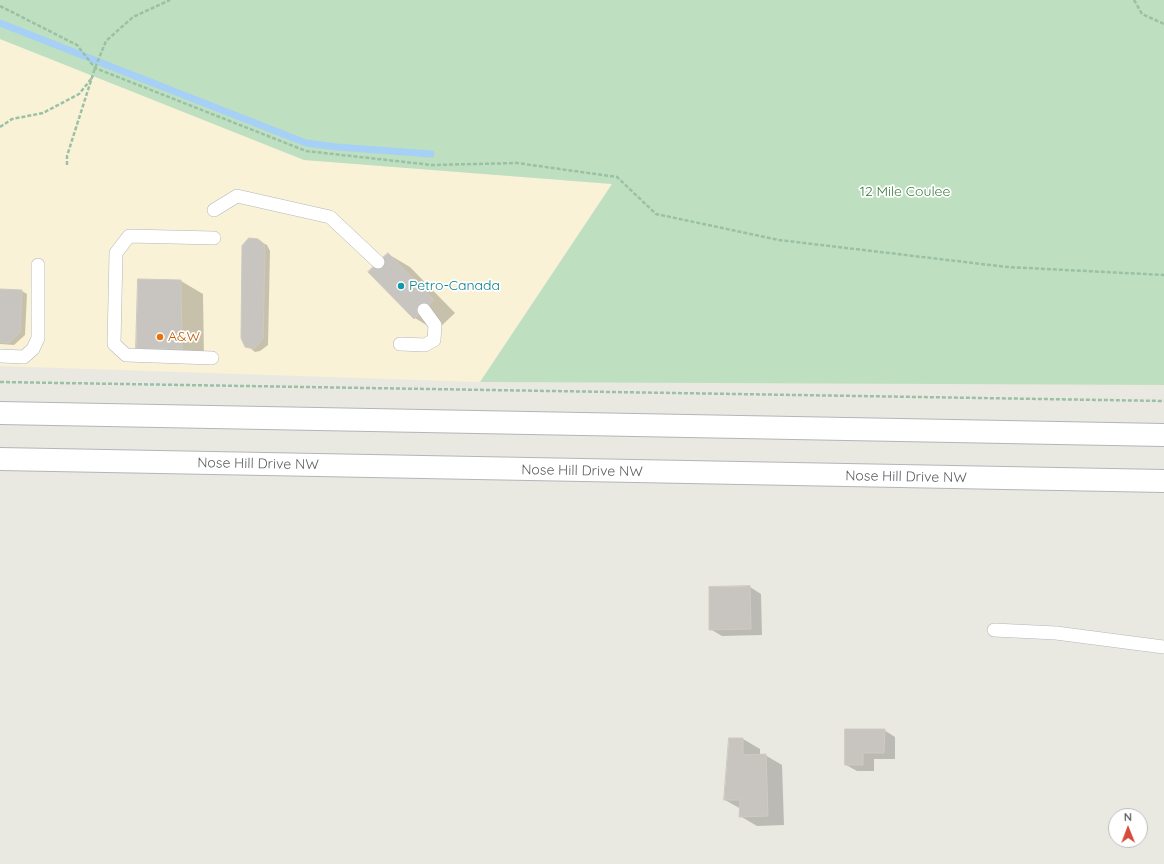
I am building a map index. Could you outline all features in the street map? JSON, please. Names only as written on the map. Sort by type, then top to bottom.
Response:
[{"type":"street","points":[[0,413],[1164,435]]},
{"type":"street","name":"Nose Hill Drive NW","points":[[0,459],[1164,481]]},
{"type":"lane","points":[[214,210],[237,196],[330,217],[378,262]]},
{"type":"lane","points":[[212,358],[126,355],[114,344],[116,253],[129,236],[214,238]]},
{"type":"lane","points":[[0,356],[24,357],[33,349],[38,338],[38,265]]},
{"type":"lane","points":[[400,344],[425,345],[434,340],[435,325],[424,310]]},
{"type":"lane","points":[[994,630],[1056,633],[1164,647]]},
{"type":"path","points":[[67,165],[67,156],[94,76],[95,68],[106,40],[133,17],[170,0]]},
{"type":"path","points":[[1134,0],[1142,14],[1164,24]]},
{"type":"path","points":[[0,6],[77,45],[95,68],[306,151],[432,165],[517,163],[617,177],[656,214],[779,240],[1007,267],[1164,276]]},
{"type":"path","points":[[0,127],[12,119],[44,112],[79,94],[94,76]]},
{"type":"path","points":[[0,382],[1164,401]]},
{"type":"shaded area","points":[[0,39],[304,160],[612,184],[480,382],[0,366]]},
{"type":"green space","name":"12 Mile Coulee","points":[[0,0],[1164,0],[1164,385],[480,382],[612,184],[304,160],[0,39]]},
{"type":"building","points":[[249,238],[258,239],[263,243],[265,248],[263,339],[254,349],[245,347],[241,338],[242,246]]},
{"type":"building","name":"Petro-Canada","points":[[388,253],[434,300],[414,319],[368,272]]},
{"type":"building","points":[[138,279],[181,280],[182,349],[136,349]]},
{"type":"building","points":[[0,289],[22,290],[20,332],[9,343],[0,342]]},
{"type":"building","points":[[750,586],[751,629],[709,630],[709,587]]},
{"type":"building","points":[[845,729],[885,729],[884,753],[863,753],[863,765],[845,765]]},
{"type":"building","points":[[729,738],[743,738],[743,755],[766,754],[768,816],[739,817],[740,800],[724,800]]},
{"type":"waterway","points":[[0,23],[306,143],[337,147],[431,154]]},
{"type":"place","name":"Petro-Canada","points":[[401,286]]},
{"type":"place","name":"A&W","points":[[160,337]]}]
